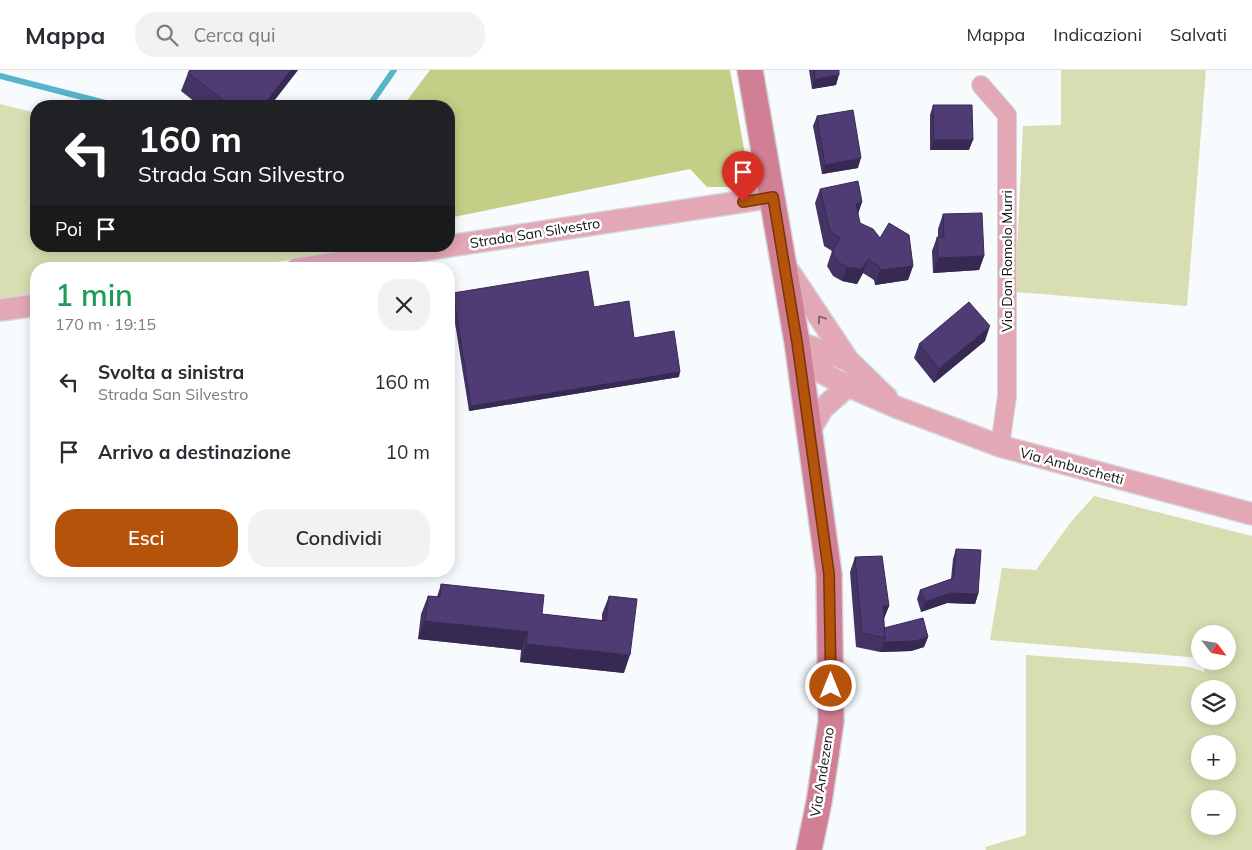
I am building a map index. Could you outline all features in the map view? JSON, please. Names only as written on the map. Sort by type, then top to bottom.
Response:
[{"type":"main road","name":"Via Andezeno","points":[[750,70],[798,352],[829,574],[831,722],[819,802],[808,850]]},
{"type":"street","name":"Via Don Romolo Murri","points":[[981,85],[1007,115],[1006,396],[1000,446]]},
{"type":"street","name":"Strada San Silvestro","points":[[455,245],[773,197]]},
{"type":"street","name":"Strada San Silvestro","points":[[343,262],[409,252]]},
{"type":"street","name":"Via Ambuschetti","points":[[784,263],[848,360],[896,406]]},
{"type":"street","points":[[0,310],[30,305]]},
{"type":"street","name":"Via Ambuschetti","points":[[798,352],[848,386],[1000,446],[1252,514]]},
{"type":"street","name":"Via Ambuschetti","points":[[798,352],[848,360]]},
{"type":"street","points":[[809,432],[822,409],[848,386]]},
{"type":"green space","points":[[430,70],[730,70],[747,166],[728,187],[707,187],[690,169],[455,217],[455,100],[408,100]]},
{"type":"green space","points":[[1061,70],[1206,70],[1187,306],[1015,292],[1023,126],[1061,125]]},
{"type":"green space","points":[[0,104],[30,112],[30,252],[343,252],[275,262],[30,262],[30,296],[0,300]]},
{"type":"green space","points":[[1094,496],[1252,536],[1252,850],[986,850],[985,847],[1026,835],[1026,655],[1190,667],[1191,670],[1204,672],[1204,670],[1236,670],[1236,625],[1191,625],[1191,657],[990,640],[1002,568],[1036,570],[1070,523]]},
{"type":"building","points":[[190,70],[291,70],[268,100],[223,100],[188,73]]},
{"type":"building","points":[[814,70],[839,70],[839,75],[815,79]]},
{"type":"building","points":[[933,105],[972,105],[973,140],[934,140]]},
{"type":"building","points":[[853,110],[861,158],[825,165],[817,116]]},
{"type":"building","points":[[858,181],[862,202],[856,204],[860,223],[873,229],[880,238],[889,223],[909,235],[913,266],[880,270],[879,266],[868,259],[862,269],[847,267],[838,262],[832,251],[840,238],[830,231],[820,189]]},
{"type":"building","points":[[982,213],[984,256],[938,258],[937,237],[944,237],[943,214]]},
{"type":"building","points":[[588,271],[594,307],[629,301],[634,338],[674,331],[680,372],[471,406],[455,306],[455,293]]},
{"type":"building","points":[[969,302],[990,326],[939,369],[919,344]]},
{"type":"building","points":[[956,549],[981,550],[978,594],[950,593],[925,602],[920,590],[954,578]]},
{"type":"building","points":[[882,556],[889,606],[883,606],[885,638],[862,633],[855,557]]},
{"type":"building","points":[[441,584],[544,595],[542,614],[606,621],[609,596],[637,599],[630,655],[526,644],[528,632],[425,621],[428,596],[440,597]]},
{"type":"building","points":[[923,618],[928,637],[915,641],[884,642],[884,628]]},
{"type":"waterway","points":[[373,100],[394,70]]},
{"type":"waterway","points":[[0,76],[94,100]]},
{"type":"route","points":[[743,202],[773,197],[797,342],[829,574],[831,686]]}]
